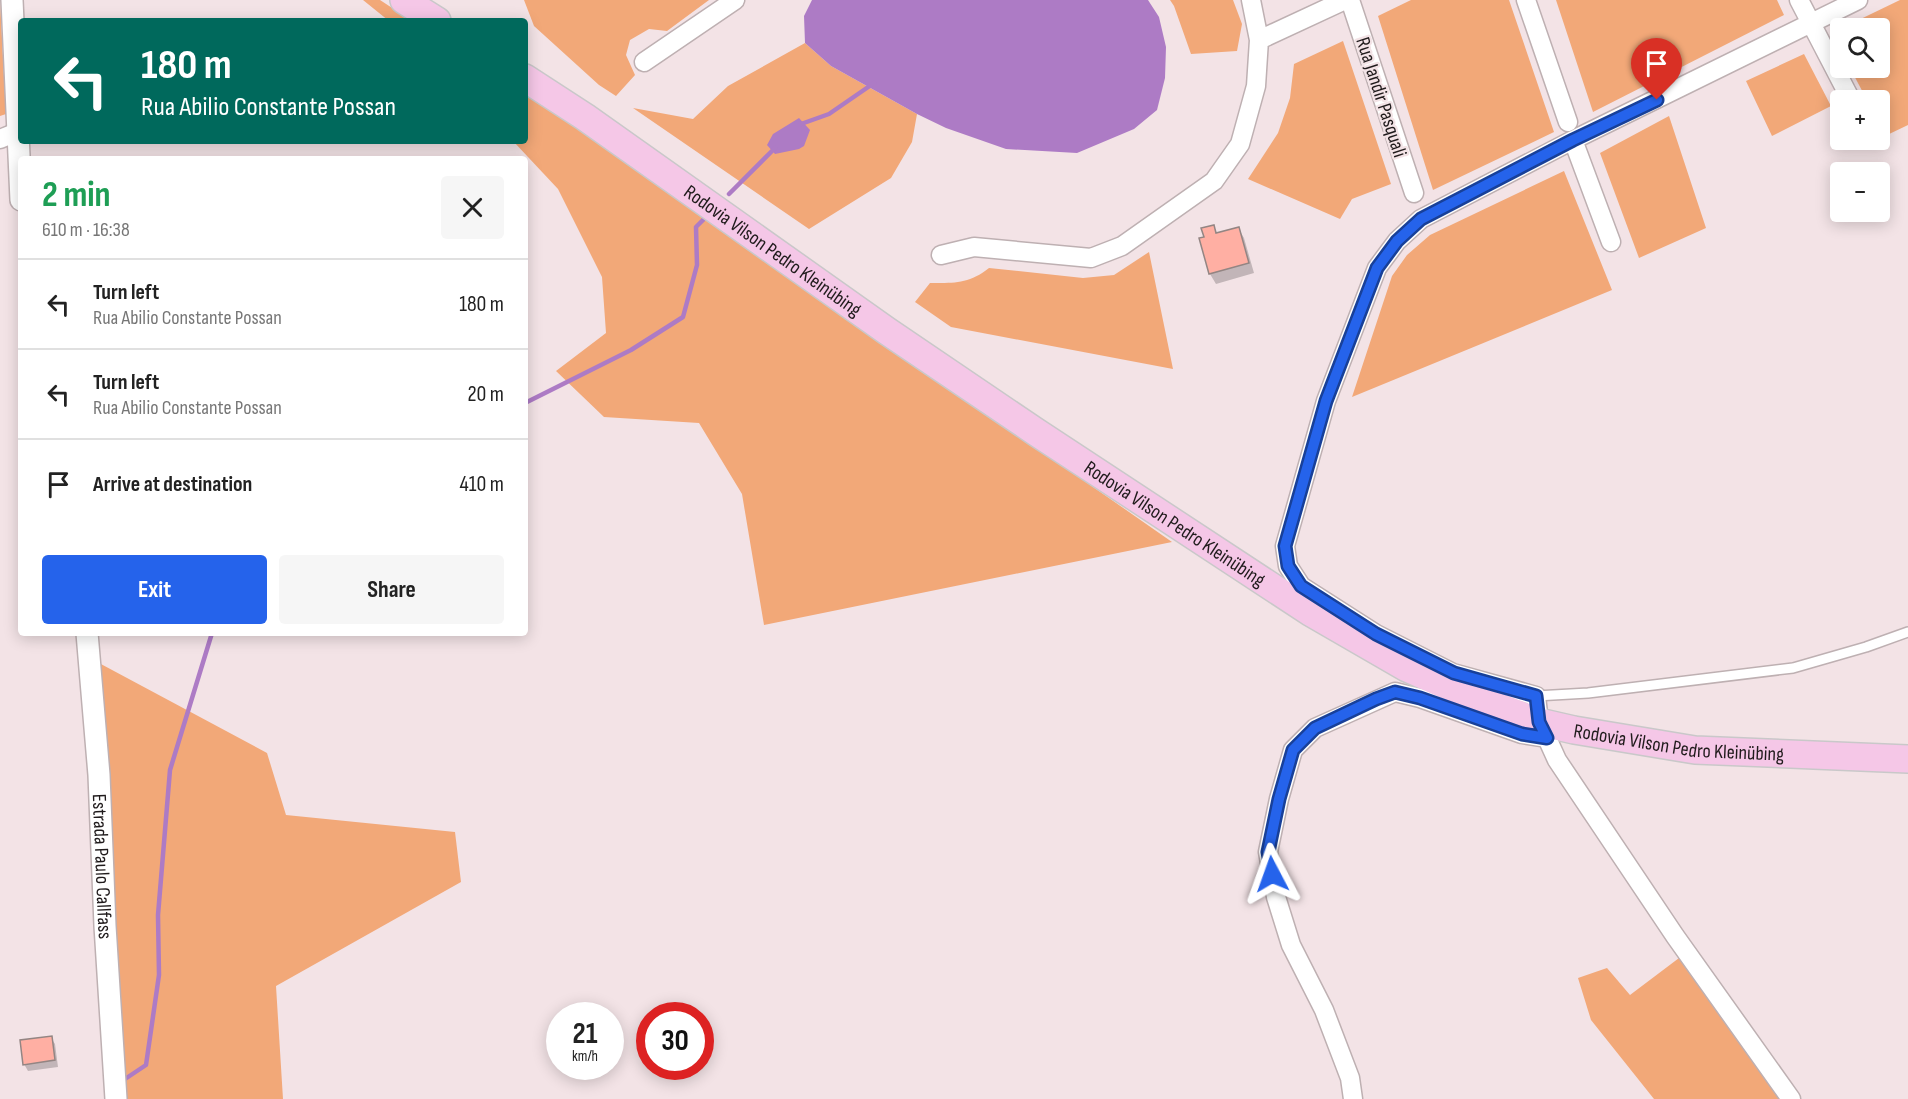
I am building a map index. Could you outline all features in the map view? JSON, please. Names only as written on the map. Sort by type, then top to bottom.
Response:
[{"type":"main road","points":[[404,0],[432,18]]},
{"type":"main road","name":"Rodovia Vilson Pedro Kleinübing","points":[[528,80],[585,117],[887,331],[1036,432],[1310,612],[1407,668],[1470,696],[1574,730],[1695,750],[1908,759]]},
{"type":"street","points":[[12,0],[8,136],[18,185]]},
{"type":"street","points":[[644,62],[735,0]]},
{"type":"street","points":[[942,255],[974,248],[1091,258],[1122,246],[1214,181],[1239,144],[1256,86],[1259,40],[1251,0]]},
{"type":"street","points":[[1259,40],[1345,0]]},
{"type":"street","name":"Rua Jandir Pasquali","points":[[1350,0],[1414,193]]},
{"type":"street","points":[[1526,0],[1568,122]]},
{"type":"street","points":[[1799,0],[1846,90]]},
{"type":"street","points":[[1791,1099],[1675,936],[1557,760],[1541,719],[1376,634],[1301,586],[1288,566],[1285,546],[1326,401],[1377,268],[1397,241],[1421,219],[1573,140],[1858,0]]},
{"type":"street","points":[[1573,140],[1611,242]]},
{"type":"street","name":"Estrada Paulo Callfass","points":[[87,636],[99,775],[105,926],[116,1099]]},
{"type":"street","points":[[1353,1099],[1350,1078],[1324,1010],[1291,945],[1276,897],[1268,852],[1279,799],[1293,750],[1315,728],[1395,692],[1420,698],[1522,734],[1541,719]]},
{"type":"lane","points":[[1541,719],[1588,693],[1793,668],[1908,632]]},
{"type":"shaded area","points":[[0,0],[6,114],[0,116]]},
{"type":"shaded area","points":[[363,0],[380,0],[407,18],[385,18]]},
{"type":"shaded area","points":[[524,0],[709,0],[667,31],[649,29],[630,40],[626,55],[635,75],[616,96],[599,85],[534,26]]},
{"type":"shaded area","points":[[812,0],[1148,0],[1159,17],[1166,47],[1165,78],[1157,110],[1134,129],[1077,153],[1006,149],[946,128],[831,66],[805,43],[804,16]]},
{"type":"shaded area","points":[[1170,0],[1233,0],[1242,24],[1237,51],[1191,54]]},
{"type":"shaded area","points":[[1411,0],[1509,0],[1554,132],[1433,190],[1378,16]]},
{"type":"shaded area","points":[[1556,0],[1777,0],[1784,15],[1593,112]]},
{"type":"shaded area","points":[[1900,0],[1908,0],[1908,125],[1890,134],[1890,90],[1862,90],[1855,78],[1890,78],[1890,18],[1863,18]]},
{"type":"shaded area","points":[[1343,41],[1391,184],[1352,199],[1340,219],[1248,179],[1278,133],[1290,98],[1294,64]]},
{"type":"shaded area","points":[[805,43],[831,66],[917,114],[912,142],[891,178],[809,229],[633,108],[693,119],[728,86]]},
{"type":"shaded area","points":[[1804,54],[1830,107],[1772,136],[1746,81]]},
{"type":"shaded area","points":[[528,96],[583,131],[1172,542],[764,625],[742,494],[699,423],[604,417],[556,371],[606,333],[602,277],[558,189],[516,144],[528,144]]},
{"type":"shaded area","points":[[1669,116],[1706,228],[1639,258],[1600,153]]},
{"type":"shaded area","points":[[799,118],[810,130],[804,146],[775,154],[767,145],[773,134]]},
{"type":"shaded area","points":[[1564,171],[1612,290],[1352,397],[1392,276],[1407,255],[1430,235]]},
{"type":"shaded area","points":[[1149,252],[1173,369],[951,327],[915,302],[930,283],[968,280],[989,268],[1083,278],[1114,275]]},
{"type":"shaded area","points":[[99,663],[267,753],[286,815],[455,832],[461,882],[276,986],[283,1099],[122,1099]]},
{"type":"shaded area","points":[[1683,955],[1786,1099],[1654,1099],[1591,1020],[1578,978],[1607,968],[1630,995]]},
{"type":"building","points":[[1214,225],[1216,233],[1239,227],[1249,263],[1209,274],[1199,238],[1204,237],[1201,228]]},
{"type":"building","points":[[52,1036],[55,1060],[23,1065],[20,1040]]},
{"type":"waterway","points":[[801,124],[829,114],[874,83]]},
{"type":"waterway","points":[[729,194],[775,148]]},
{"type":"waterway","points":[[528,402],[631,350],[683,317],[697,265],[696,227],[708,215]]},
{"type":"waterway","points":[[122,1081],[146,1065],[159,975],[158,915],[170,770],[211,636]]},
{"type":"route","points":[[1272,874],[1268,852],[1279,799],[1293,750],[1315,728],[1395,692],[1420,698],[1522,734],[1547,738],[1539,722],[1536,696],[1454,673],[1376,634],[1301,586],[1288,566],[1285,546],[1326,401],[1377,268],[1397,241],[1421,219],[1573,140],[1657,100]]}]
